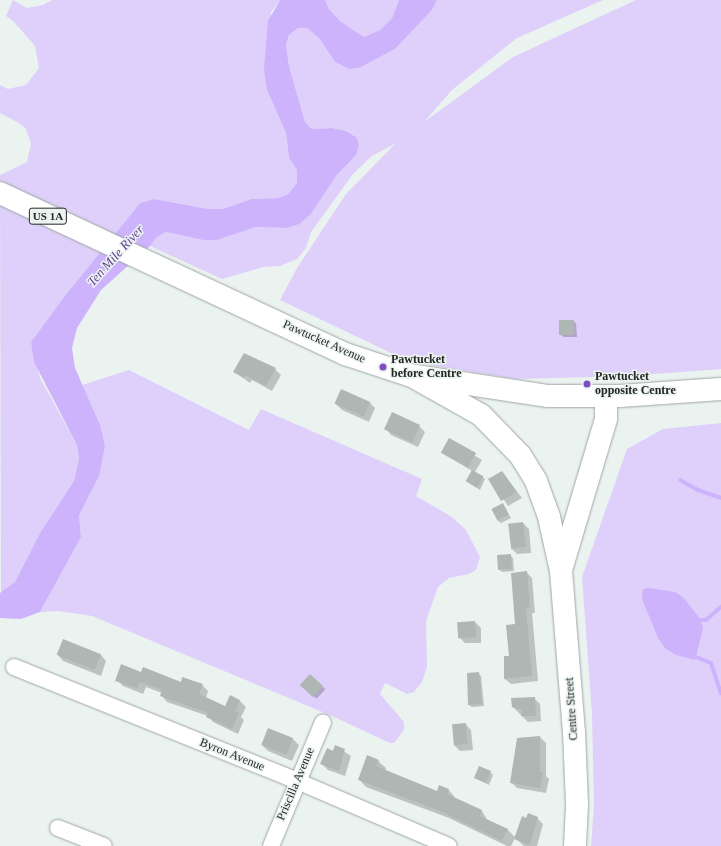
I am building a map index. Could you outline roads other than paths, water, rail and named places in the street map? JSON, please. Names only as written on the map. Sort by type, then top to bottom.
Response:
[{"type":"main road","name":"Pawtucket Avenue","points":[[0,193],[345,354],[409,375],[548,396],[606,396],[721,389]]},
{"type":"main road","name":"Centre Street","points":[[409,375],[481,415],[520,455],[539,488],[550,523],[561,571],[574,732],[577,805],[575,846]]},
{"type":"main road","name":"Centre Street","points":[[561,571],[606,419],[606,396]]},
{"type":"street","name":"Byron Avenue","points":[[14,666],[297,781],[449,846]]},
{"type":"street","name":"Priscilla Avenue","points":[[271,846],[323,722]]},
{"type":"street","points":[[58,828],[104,846]]},
{"type":"water","name":"Ten Mile River","points":[[280,0],[325,0],[329,9],[340,21],[364,37],[380,30],[392,18],[399,0],[437,0],[432,10],[395,49],[361,67],[350,69],[335,62],[319,38],[307,28],[298,28],[289,35],[286,45],[289,66],[305,122],[312,129],[332,128],[347,131],[356,137],[359,145],[356,155],[337,175],[311,214],[299,224],[287,228],[256,227],[217,240],[203,240],[166,232],[157,237],[150,246],[101,290],[77,328],[72,348],[75,368],[100,425],[105,445],[99,476],[79,515],[81,537],[40,612],[21,619],[0,618],[0,593],[15,582],[40,533],[74,481],[79,458],[77,445],[34,362],[31,342],[64,297],[140,203],[154,199],[208,209],[223,209],[251,199],[278,198],[288,194],[297,183],[297,170],[289,158],[286,133],[267,90],[264,69],[268,21]]},
{"type":"water","points":[[649,588],[675,592],[683,597],[701,620],[703,629],[695,660],[676,655],[665,648],[658,638],[642,599],[643,589]]},
{"type":"waterway","points":[[680,480],[698,490],[721,498]]},
{"type":"waterway","points":[[701,620],[706,620],[721,607]]},
{"type":"waterway","points":[[696,657],[711,663],[721,693]]},
{"type":"place","name":"Pawtucket before Centre","points":[[383,367]]},
{"type":"place","name":"Pawtucket opposite Centre","points":[[587,384]]}]
